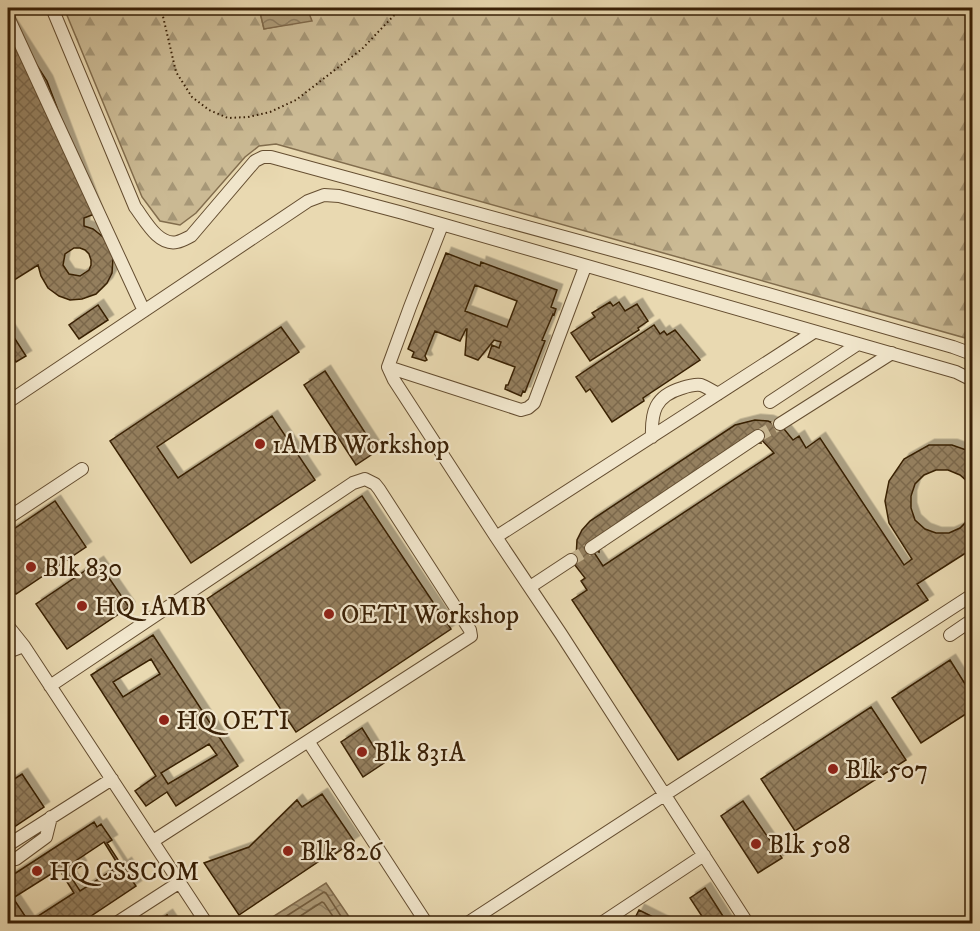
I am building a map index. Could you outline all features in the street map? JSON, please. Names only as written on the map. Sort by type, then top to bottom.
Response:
[{"type":"lane","points":[[52,8],[135,207],[155,233],[167,243],[178,242],[191,236],[255,161],[262,157],[272,157],[668,265],[972,354]]},
{"type":"lane","points":[[8,17],[144,311]]},
{"type":"lane","points":[[10,397],[308,201],[324,195],[339,196],[892,353],[956,372],[972,380]]},
{"type":"lane","points":[[442,225],[388,367],[394,380],[666,794],[748,924]]},
{"type":"lane","points":[[388,367],[521,410],[528,408],[534,403],[585,267]]},
{"type":"lane","points":[[496,537],[814,332]]},
{"type":"lane","points":[[770,402],[858,344]]},
{"type":"lane","points":[[780,424],[892,353]]},
{"type":"lane","points":[[652,437],[653,413],[657,405],[669,393],[691,385],[699,385],[718,394]]},
{"type":"lane","points":[[591,548],[759,436]]},
{"type":"lane","points":[[8,518],[82,469]]},
{"type":"lane","points":[[51,686],[353,483],[365,479],[379,489],[472,633],[471,636],[153,841]]},
{"type":"lane","points":[[530,587],[571,560]]},
{"type":"lane","points":[[468,923],[972,595]]},
{"type":"lane","points":[[950,635],[972,620]]},
{"type":"lane","points":[[8,626],[51,686],[207,924]]},
{"type":"lane","points":[[8,652],[24,646]]},
{"type":"lane","points":[[308,741],[427,924]]},
{"type":"lane","points":[[8,845],[112,779]]},
{"type":"lane","points":[[8,860],[16,859],[46,837],[51,817]]},
{"type":"lane","points":[[600,924],[704,855]]},
{"type":"lane","points":[[115,924],[180,882]]},
{"type":"path","points":[[161,8],[176,72],[192,97],[208,110],[228,118],[248,117],[270,112],[296,100],[362,49],[401,8]]},
{"type":"green space","points":[[64,8],[259,8],[264,29],[311,20],[307,8],[972,8],[972,332],[969,339],[276,144],[259,146],[245,157],[196,213],[180,225],[160,221],[142,197]]},
{"type":"water","points":[[259,8],[307,8],[312,21],[264,29]]},
{"type":"water","points":[[326,883],[352,921],[349,923],[263,923]]},
{"type":"building","points":[[8,20],[47,81],[97,213],[84,218],[84,226],[93,229],[103,237],[113,258],[112,273],[107,283],[96,294],[82,299],[70,300],[48,288],[38,265],[8,284]],"holes":[[[74,248],[80,248],[89,254],[91,260],[89,270],[80,276],[69,274],[63,265],[65,254]]]},
{"type":"building","points":[[446,253],[480,266],[481,262],[557,290],[551,307],[556,309],[554,315],[542,340],[545,341],[525,392],[523,391],[521,396],[505,389],[515,367],[488,357],[492,345],[499,348],[501,342],[494,340],[478,360],[465,355],[467,329],[460,341],[435,331],[425,361],[412,357],[414,352],[408,349]],"holes":[[[475,285],[517,301],[507,327],[465,311]]]},
{"type":"building","points":[[610,302],[613,306],[619,302],[625,311],[637,304],[648,321],[638,328],[639,330],[590,361],[571,333],[595,317],[592,313]]},
{"type":"building","points":[[98,305],[108,320],[79,339],[69,325]]},
{"type":"building","points":[[654,325],[660,334],[664,331],[667,335],[675,330],[700,360],[612,422],[590,389],[586,392],[576,377]]},
{"type":"building","name":"1AMB Workshop","points":[[281,327],[299,352],[157,447],[178,478],[272,416],[315,480],[191,563],[110,441]]},
{"type":"building","points":[[8,328],[26,356],[16,362],[8,349]]},
{"type":"building","points":[[325,371],[377,451],[356,465],[304,385]]},
{"type":"building","points":[[755,420],[768,421],[780,426],[780,424],[793,440],[799,436],[806,448],[820,438],[904,565],[912,559],[889,523],[885,501],[889,481],[904,459],[929,445],[952,445],[972,452],[972,492],[969,483],[960,475],[948,470],[936,470],[924,475],[915,484],[911,496],[911,508],[915,520],[925,529],[936,533],[949,533],[960,528],[969,519],[972,511],[972,549],[917,584],[928,600],[678,760],[572,600],[587,590],[581,581],[585,578],[571,560],[576,559],[577,540],[590,521],[735,425]],"holes":[[[758,436],[774,453],[603,566],[591,548],[599,552],[600,545],[754,443],[761,443]]]},
{"type":"building","name":"OETI Workshop","points":[[362,496],[451,629],[296,732],[207,599]]},
{"type":"building","name":"Blk 830","points":[[55,501],[86,547],[16,594],[8,588],[8,533]]},
{"type":"building","name":"HQ 1AMB","points":[[98,562],[129,607],[67,649],[36,604]]},
{"type":"building","name":"HQ OETI","points":[[153,635],[238,766],[176,806],[167,792],[146,806],[135,791],[156,776],[91,675]],"holes":[[[151,659],[160,674],[123,697],[113,682]],[[209,744],[217,755],[168,784],[161,773]]]},
{"type":"building","points":[[950,660],[972,695],[972,710],[921,743],[892,698]]},
{"type":"building","name":"Blk 507","points":[[871,707],[906,760],[795,831],[761,779]]},
{"type":"building","name":"Blk 831A","points":[[362,728],[384,763],[363,777],[341,742]]},
{"type":"building","points":[[22,774],[44,807],[8,831],[8,783]]},
{"type":"building","name":"Blk 826","points":[[322,794],[354,841],[329,858],[327,856],[239,915],[204,863],[249,847],[297,800],[302,807]]},
{"type":"building","name":"Blk 508","points":[[743,801],[782,858],[758,873],[721,816]]},
{"type":"building","name":"HQ CSSCOM","points":[[94,822],[97,827],[101,824],[112,840],[107,843],[122,866],[126,863],[135,876],[131,879],[136,886],[79,924],[8,924],[8,878]],"holes":[[[104,842],[119,866],[80,891],[69,874],[81,866],[77,860]],[[59,869],[74,893],[29,922],[13,898]]]},
{"type":"building","points":[[705,888],[728,924],[707,924],[690,898]]},
{"type":"building","points":[[639,910],[667,924],[632,924]]},
{"type":"building","points":[[167,915],[173,924],[154,924]]},
{"type":"tunnel","points":[[758,436],[780,424]]},
{"type":"tunnel","points":[[571,560],[591,548]]},
{"type":"place","name":"1AMB Workshop","points":[[260,444]]},
{"type":"place","name":"Blk 830","points":[[31,567]]},
{"type":"place","name":"HQ 1AMB","points":[[82,606]]},
{"type":"place","name":"OETI Workshop","points":[[329,614]]},
{"type":"place","name":"HQ OETI","points":[[164,720]]},
{"type":"place","name":"Blk 831A","points":[[362,752]]},
{"type":"place","name":"Blk 507","points":[[833,769]]},
{"type":"place","name":"Blk 508","points":[[756,844]]},
{"type":"place","name":"Blk 826","points":[[288,851]]},
{"type":"place","name":"HQ CSSCOM","points":[[37,871]]}]
